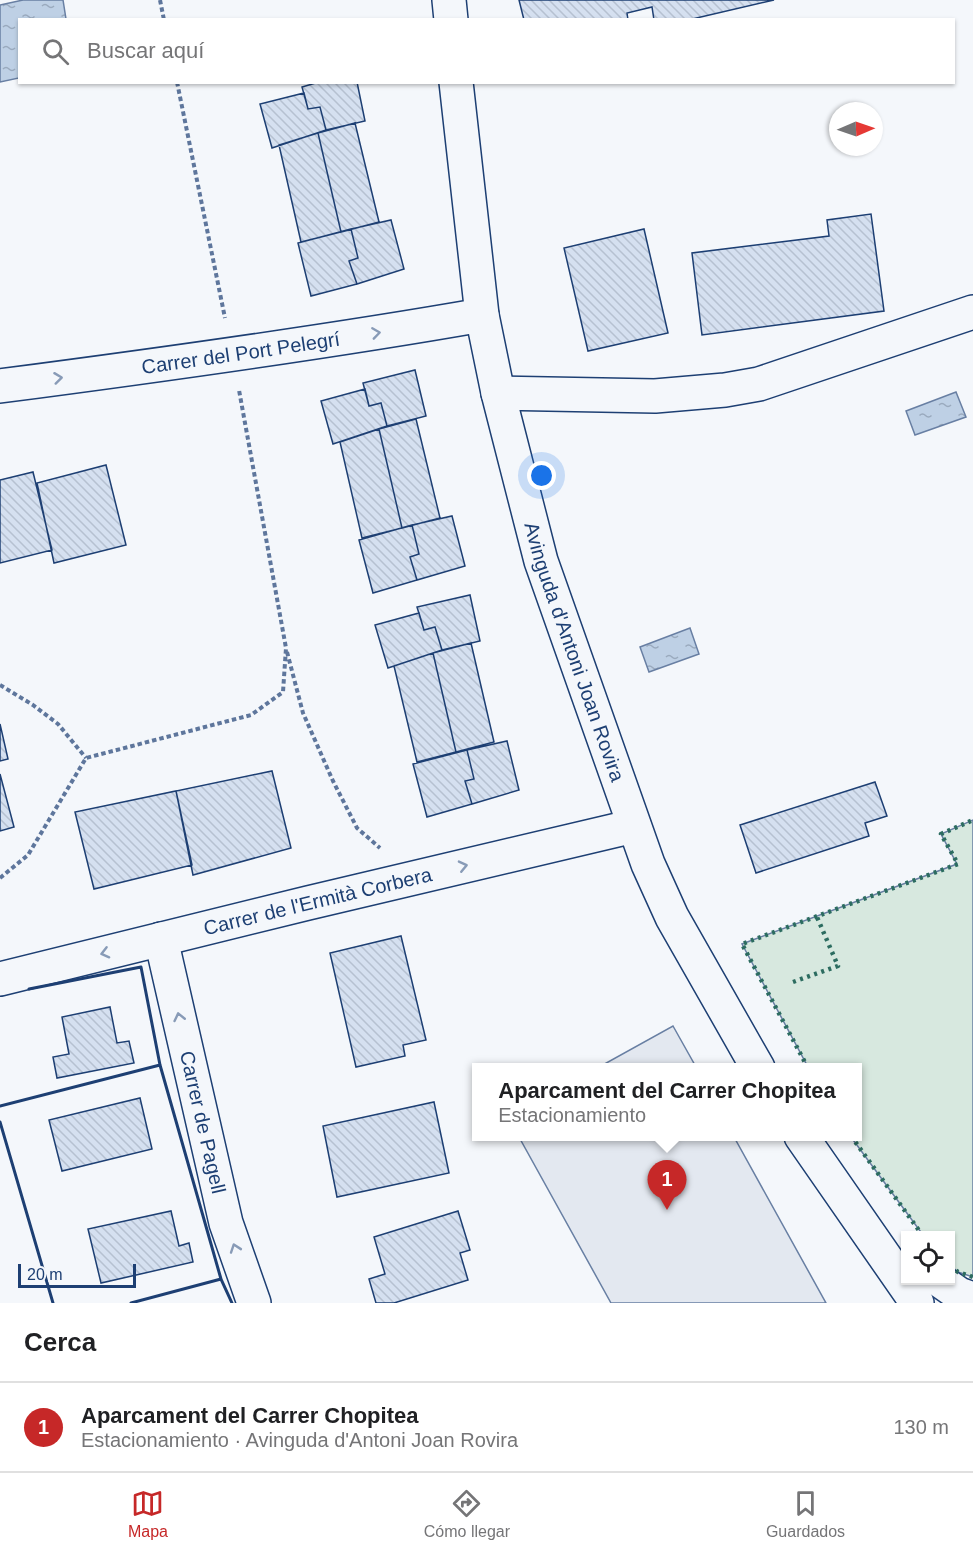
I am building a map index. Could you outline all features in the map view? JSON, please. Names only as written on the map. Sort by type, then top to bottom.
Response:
[{"type":"street","points":[[449,0],[451,18]]},
{"type":"street","name":"Avinguda d'Antoni Joan Rovira","points":[[456,84],[482,315],[498,393],[541,561],[648,864],[672,917],[755,1063]]},
{"type":"street","points":[[498,393],[655,396],[725,390],[759,384],[973,312]]},
{"type":"street","name":"Carrer del Port Pelegrí","points":[[0,386],[396,330],[482,315]]},
{"type":"street","name":"Carrer de l'Ermità Corbera","points":[[0,979],[634,826]]},
{"type":"street","name":"Carrer de Pagell","points":[[162,939],[226,1222],[254,1303]]},
{"type":"street","points":[[804,1141],[894,1256],[918,1303]]},
{"type":"street","points":[[945,1285],[959,1294],[973,1299]]},
{"type":"path","points":[[160,0],[164,18]]},
{"type":"path","points":[[177,84],[233,354],[286,648],[303,713],[357,828],[414,878]]},
{"type":"path","points":[[0,878],[28,855],[86,758],[251,715],[283,692],[286,648]]},
{"type":"path","points":[[0,685],[33,705],[58,724],[86,758]]},
{"type":"shaded area","points":[[973,820],[973,1277],[955,1269],[955,1231],[920,1231],[854,1141],[862,1141],[862,1063],[806,1063],[742,944],[957,864],[941,834]]},
{"type":"shaded area","points":[[673,1026],[694,1063],[606,1063]]},
{"type":"shaded area","points":[[521,1141],[736,1141],[826,1303],[611,1303]]},
{"type":"water","points":[[23,0],[63,0],[66,18],[18,18],[18,78],[0,82],[0,5]]},
{"type":"water","points":[[956,392],[966,417],[915,435],[906,411]]},
{"type":"water","points":[[690,628],[699,654],[649,672],[640,647]]},
{"type":"building","points":[[519,0],[774,0],[697,18],[654,18],[652,7],[627,13],[628,18],[524,18]]},
{"type":"building","points":[[312,84],[357,84],[365,121],[326,130],[320,107],[308,109],[302,87]]},
{"type":"building","points":[[304,93],[308,109],[320,107],[326,130],[272,148],[260,104]]},
{"type":"building","points":[[355,123],[379,222],[341,232],[318,133]]},
{"type":"building","points":[[318,133],[341,232],[301,242],[279,145]]},
{"type":"building","points":[[871,214],[884,311],[702,335],[692,253],[829,236],[827,220]]},
{"type":"building","points":[[391,220],[404,269],[357,284],[349,261],[358,258],[351,229]]},
{"type":"building","points":[[351,229],[358,258],[349,261],[357,284],[311,296],[298,243]]},
{"type":"building","points":[[644,229],[668,333],[588,351],[564,248]]},
{"type":"building","points":[[415,370],[426,416],[387,426],[381,403],[369,406],[363,383]]},
{"type":"building","points":[[365,389],[369,406],[381,403],[387,426],[333,444],[321,401]]},
{"type":"building","points":[[416,419],[440,518],[402,528],[379,429]]},
{"type":"building","points":[[379,429],[402,528],[362,538],[340,442]]},
{"type":"building","points":[[106,465],[126,545],[54,563],[37,483]]},
{"type":"building","points":[[33,472],[52,550],[0,563],[0,480]]},
{"type":"building","points":[[452,516],[465,566],[417,580],[410,557],[419,554],[412,525]]},
{"type":"building","points":[[412,525],[419,554],[410,557],[417,580],[373,593],[359,540]]},
{"type":"building","points":[[470,595],[480,641],[442,650],[435,627],[424,630],[417,607]]},
{"type":"building","points":[[419,613],[424,630],[435,627],[442,650],[388,668],[375,625]]},
{"type":"building","points":[[471,643],[494,742],[456,752],[433,653]]},
{"type":"building","points":[[433,653],[456,752],[417,762],[394,666]]},
{"type":"building","points":[[0,724],[8,759],[0,761]]},
{"type":"building","points":[[507,741],[519,790],[472,804],[465,781],[474,779],[467,750]]},
{"type":"building","points":[[467,750],[474,779],[465,781],[472,804],[427,817],[413,764]]},
{"type":"building","points":[[272,771],[291,848],[193,875],[176,791]]},
{"type":"building","points":[[0,774],[14,827],[0,831]]},
{"type":"building","points":[[875,782],[887,816],[865,823],[869,836],[756,873],[740,825]]},
{"type":"building","points":[[176,791],[192,865],[94,889],[75,812]]},
{"type":"building","points":[[401,936],[426,1040],[403,1045],[405,1056],[356,1067],[330,953]]},
{"type":"building","points":[[110,1007],[117,1043],[129,1041],[134,1063],[57,1078],[53,1057],[69,1054],[62,1017]]},
{"type":"building","points":[[140,1098],[152,1149],[62,1171],[49,1120]]},
{"type":"building","points":[[434,1102],[449,1173],[337,1197],[323,1126]]},
{"type":"building","points":[[171,1211],[179,1246],[189,1243],[193,1262],[101,1283],[88,1229]]},
{"type":"building","points":[[458,1211],[470,1250],[460,1253],[468,1280],[394,1303],[376,1303],[369,1279],[385,1274],[374,1237]]},
{"type":"hedge","points":[[805,1063],[742,944],[958,864],[941,834],[973,820]]},
{"type":"hedge","points":[[793,982],[838,966],[817,917]]},
{"type":"hedge","points":[[855,1141],[919,1231]]},
{"type":"hedge","points":[[955,1270],[973,1277]]},
{"type":"wall","points":[[29,989],[141,967],[160,1065],[221,1279],[232,1303]]},
{"type":"wall","points":[[0,1106],[160,1065]]},
{"type":"wall","points":[[0,1122],[53,1303]]},
{"type":"wall","points":[[131,1303],[221,1279]]},
{"type":"place","name":"Aparcament del Carrer Chopitea","points":[[667,1210]]}]
